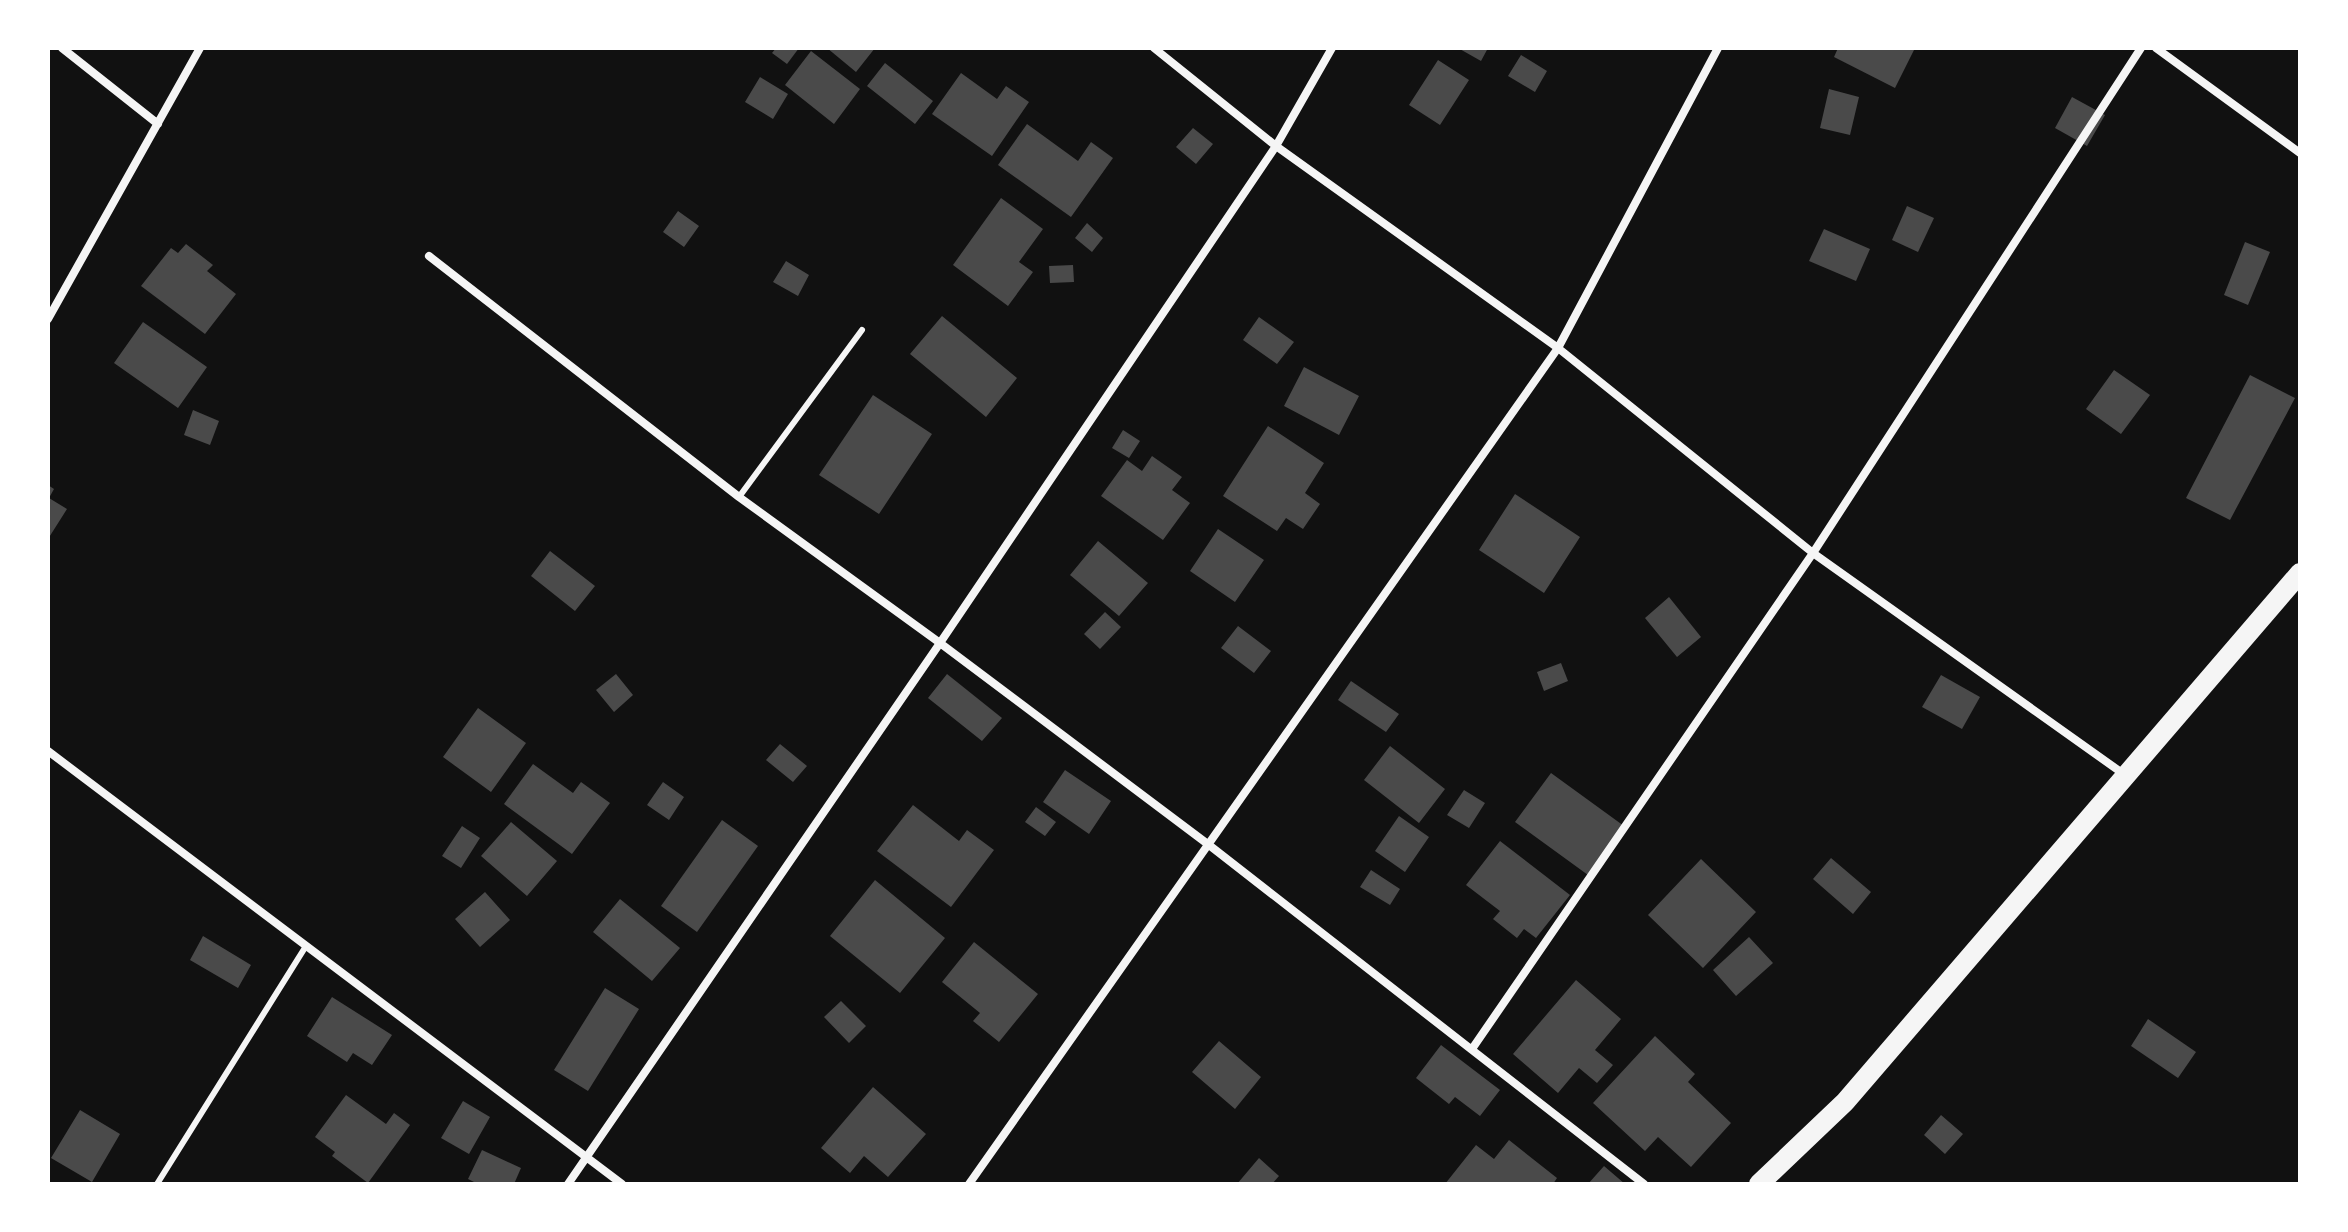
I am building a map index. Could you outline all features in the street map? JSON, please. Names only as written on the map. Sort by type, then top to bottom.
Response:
[{"type":"main road","points":[[1759,1184],[1845,1102],[2300,573]]},
{"type":"street","points":[[62,48],[158,124]]},
{"type":"street","points":[[48,319],[200,48]]},
{"type":"street","points":[[1154,48],[1276,146],[1558,348],[1813,553],[2125,775]]},
{"type":"street","points":[[568,1184],[940,643],[1276,146],[1332,48]]},
{"type":"street","points":[[969,1184],[1558,348],[1718,48]]},
{"type":"street","points":[[1472,1049],[1813,553],[2141,48]]},
{"type":"street","points":[[2156,48],[2300,153]]},
{"type":"street","points":[[429,256],[739,497],[1209,845],[1644,1184]]},
{"type":"street","points":[[48,751],[622,1184]]},
{"type":"lane","points":[[739,497],[862,330]]},
{"type":"lane","points":[[157,1184],[306,946]]},
{"type":"building","points":[[776,48],[799,48],[787,64],[772,53]]},
{"type":"building","points":[[827,48],[875,48],[856,72]]},
{"type":"building","points":[[1458,48],[1488,48],[1481,61]]},
{"type":"building","points":[[1838,48],[1915,48],[1895,88],[1834,57]]},
{"type":"building","points":[[811,51],[860,89],[834,124],[785,85]]},
{"type":"building","points":[[1521,55],[1547,71],[1535,92],[1508,76]]},
{"type":"building","points":[[1438,60],[1469,80],[1440,125],[1409,105]]},
{"type":"building","points":[[885,63],[933,101],[915,124],[867,86]]},
{"type":"building","points":[[961,73],[997,99],[1006,86],[1029,102],[992,156],[932,114]]},
{"type":"building","points":[[760,77],[788,94],[773,119],[745,102]]},
{"type":"building","points":[[1829,89],[1859,97],[1850,135],[1820,128]]},
{"type":"building","points":[[2072,97],[2105,115],[2087,146],[2055,128]]},
{"type":"building","points":[[1027,124],[1078,161],[1091,142],[1113,158],[1071,217],[998,165]]},
{"type":"building","points":[[1193,128],[1213,144],[1196,164],[1176,147]]},
{"type":"building","points":[[1001,198],[1043,229],[1019,262],[1033,272],[1008,306],[953,265]]},
{"type":"building","points":[[1907,206],[1934,218],[1918,252],[1892,240]]},
{"type":"building","points":[[678,211],[699,226],[684,247],[663,232]]},
{"type":"building","points":[[1087,223],[1103,238],[1092,252],[1075,238]]},
{"type":"building","points":[[1824,229],[1870,249],[1856,281],[1809,261]]},
{"type":"building","points":[[2245,242],[2270,252],[2248,305],[2224,295]]},
{"type":"building","points":[[186,244],[213,265],[207,271],[236,294],[205,334],[141,286],[171,248],[178,253]]},
{"type":"building","points":[[786,261],[809,275],[798,296],[773,282]]},
{"type":"building","points":[[1073,265],[1074,282],[1050,283],[1049,266]]},
{"type":"building","points":[[942,316],[1017,378],[986,417],[910,354]]},
{"type":"building","points":[[1259,317],[1294,342],[1277,364],[1243,340]]},
{"type":"building","points":[[143,322],[207,367],[178,408],[114,363]]},
{"type":"building","points":[[1304,367],[1359,396],[1339,435],[1284,406]]},
{"type":"building","points":[[2114,370],[2150,395],[2121,434],[2086,409]]},
{"type":"building","points":[[2250,375],[2295,398],[2230,520],[2186,498]]},
{"type":"building","points":[[873,395],[932,434],[879,514],[819,475]]},
{"type":"building","points":[[193,410],[219,421],[210,445],[184,435]]},
{"type":"building","points":[[1268,426],[1324,463],[1305,493],[1320,504],[1303,529],[1286,518],[1277,531],[1223,496]]},
{"type":"building","points":[[1123,430],[1140,441],[1129,458],[1112,448]]},
{"type":"building","points":[[1152,456],[1182,477],[1172,490],[1190,503],[1163,540],[1101,496],[1127,460],[1142,471]]},
{"type":"building","points":[[48,485],[54,489],[49,498],[67,509],[48,539]]},
{"type":"building","points":[[1515,494],[1580,537],[1544,593],[1479,550]]},
{"type":"building","points":[[1218,529],[1264,560],[1235,602],[1190,571]]},
{"type":"building","points":[[1098,541],[1148,583],[1119,616],[1070,575]]},
{"type":"building","points":[[550,551],[595,586],[575,611],[531,576]]},
{"type":"building","points":[[1669,597],[1701,637],[1677,657],[1645,618]]},
{"type":"building","points":[[1105,612],[1121,627],[1100,649],[1084,634]]},
{"type":"building","points":[[1238,626],[1271,651],[1254,673],[1221,648]]},
{"type":"building","points":[[1561,663],[1568,681],[1544,691],[1537,672]]},
{"type":"building","points":[[616,674],[633,695],[614,712],[596,690]]},
{"type":"building","points":[[947,674],[1002,718],[982,741],[928,698]]},
{"type":"building","points":[[1941,675],[1980,697],[1962,729],[1922,707]]},
{"type":"building","points":[[1351,681],[1399,714],[1386,732],[1338,700]]},
{"type":"building","points":[[478,708],[526,743],[491,792],[443,757]]},
{"type":"building","points":[[780,744],[807,766],[793,782],[766,760]]},
{"type":"building","points":[[1390,746],[1445,789],[1419,823],[1364,780]]},
{"type":"building","points":[[533,764],[573,793],[581,782],[610,803],[572,854],[504,804]]},
{"type":"building","points":[[1065,770],[1111,801],[1089,834],[1043,802]]},
{"type":"building","points":[[1551,773],[1624,826],[1588,875],[1515,822]]},
{"type":"building","points":[[663,782],[684,797],[669,820],[647,805]]},
{"type":"building","points":[[1464,790],[1485,803],[1469,828],[1447,815]]},
{"type":"building","points":[[913,805],[959,841],[967,830],[994,850],[951,907],[877,851]]},
{"type":"building","points":[[1036,807],[1056,822],[1045,836],[1025,822]]},
{"type":"building","points":[[1399,816],[1429,837],[1405,872],[1375,851]]},
{"type":"building","points":[[722,820],[758,846],[697,932],[661,906]]},
{"type":"building","points":[[511,822],[557,861],[527,896],[481,856]]},
{"type":"building","points":[[462,826],[480,838],[461,868],[442,856]]},
{"type":"building","points":[[1500,841],[1570,895],[1536,938],[1524,929],[1517,938],[1493,919],[1500,911],[1466,885]]},
{"type":"building","points":[[1831,858],[1871,892],[1853,914],[1813,879]]},
{"type":"building","points":[[1701,859],[1756,912],[1703,968],[1648,915]]},
{"type":"building","points":[[1371,870],[1400,889],[1390,905],[1360,887]]},
{"type":"building","points":[[875,880],[945,938],[900,993],[830,936]]},
{"type":"building","points":[[485,892],[510,920],[480,947],[455,919]]},
{"type":"building","points":[[620,899],[680,948],[652,981],[593,932]]},
{"type":"building","points":[[203,936],[251,965],[238,988],[190,960]]},
{"type":"building","points":[[1749,937],[1773,963],[1736,996],[1713,970]]},
{"type":"building","points":[[974,942],[1038,994],[999,1042],[973,1021],[980,1013],[942,982]]},
{"type":"building","points":[[1576,980],[1621,1019],[1595,1050],[1613,1065],[1597,1083],[1579,1068],[1558,1093],[1513,1054]]},
{"type":"building","points":[[605,988],[639,1009],[588,1091],[554,1070]]},
{"type":"building","points":[[332,997],[392,1035],[372,1065],[353,1053],[347,1062],[307,1036]]},
{"type":"building","points":[[841,1001],[866,1026],[849,1043],[824,1017]]},
{"type":"building","points":[[2148,1019],[2196,1052],[2178,1078],[2131,1046]]},
{"type":"building","points":[[1655,1036],[1695,1074],[1688,1082],[1731,1123],[1691,1167],[1658,1137],[1645,1151],[1593,1103]]},
{"type":"building","points":[[1219,1041],[1261,1077],[1235,1109],[1192,1072]]},
{"type":"building","points":[[1441,1045],[1500,1090],[1480,1116],[1455,1097],[1449,1104],[1416,1078]]},
{"type":"building","points":[[873,1087],[926,1134],[888,1177],[864,1156],[850,1173],[821,1148]]},
{"type":"building","points":[[346,1095],[386,1124],[394,1113],[410,1125],[368,1183],[332,1156],[335,1152],[315,1137]]},
{"type":"building","points":[[463,1101],[490,1117],[469,1154],[441,1138]]},
{"type":"building","points":[[80,1110],[120,1134],[92,1182],[51,1158]]},
{"type":"building","points":[[1941,1115],[1963,1134],[1945,1154],[1924,1135]]},
{"type":"building","points":[[1509,1140],[1557,1178],[1553,1184],[1445,1184],[1476,1145],[1494,1159]]},
{"type":"building","points":[[482,1150],[521,1168],[514,1184],[478,1184],[468,1179]]},
{"type":"building","points":[[1259,1158],[1279,1176],[1272,1184],[1237,1184]]},
{"type":"building","points":[[1604,1166],[1625,1184],[1588,1184]]}]
